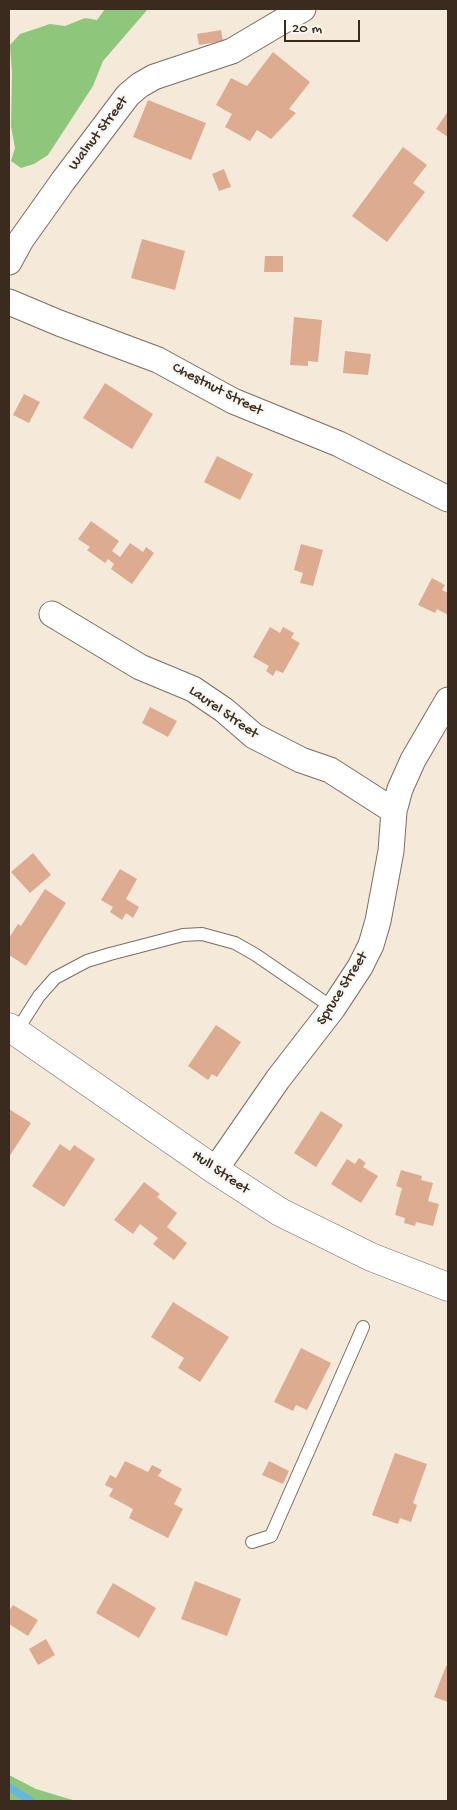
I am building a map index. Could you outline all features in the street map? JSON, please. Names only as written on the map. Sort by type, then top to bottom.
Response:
[{"type":"main road","name":"Hull Street","points":[[12,1030],[215,1170],[280,1212],[339,1243],[402,1271],[448,1287]]},
{"type":"street","name":"Walnut Street","points":[[9,262],[21,240],[62,181],[128,95],[154,77],[232,51],[304,9]]},
{"type":"street","name":"Chestnut Street","points":[[9,302],[58,324],[158,360],[233,402],[339,444],[448,499]]},
{"type":"street","name":"Laurel Street","points":[[52,614],[140,667],[193,689],[224,710],[254,736],[301,760],[330,770],[394,811]]},
{"type":"street","name":"Spruce Street","points":[[215,1170],[278,1079],[333,1008],[360,967],[378,921],[391,852],[394,811],[400,790],[413,760],[448,700]]},
{"type":"lane","points":[[12,1030],[54,978],[87,962],[110,954],[183,935],[202,934],[235,943],[256,955],[333,1008]]},
{"type":"lane","points":[[252,1542],[271,1536],[363,1327]]},
{"type":"green space","points":[[105,9],[148,9],[103,61],[93,86],[48,155],[34,164],[21,168],[11,161],[15,148],[11,126],[12,73],[10,45],[20,34],[50,24],[65,26],[85,18],[97,20]]},
{"type":"green space","points":[[9,1775],[36,1789],[76,1801],[9,1801]]},
{"type":"building","points":[[221,30],[223,41],[199,45],[197,34]]},
{"type":"building","points":[[273,52],[310,82],[289,109],[296,113],[271,139],[257,130],[250,141],[225,127],[232,114],[216,105],[231,78],[247,86]]},
{"type":"building","points":[[148,100],[206,123],[191,160],[133,137]]},
{"type":"building","points":[[448,111],[448,137],[436,129]]},
{"type":"building","points":[[403,147],[427,165],[413,183],[425,192],[387,242],[352,216]]},
{"type":"building","points":[[224,169],[231,187],[219,191],[212,174]]},
{"type":"building","points":[[142,239],[185,251],[175,290],[131,278]]},
{"type":"building","points":[[265,256],[283,256],[283,272],[264,272]]},
{"type":"building","points":[[294,317],[322,320],[318,362],[308,361],[308,366],[290,365]]},
{"type":"building","points":[[345,351],[371,354],[368,375],[343,373]]},
{"type":"building","points":[[105,383],[153,414],[132,449],[83,418]]},
{"type":"building","points":[[24,394],[40,402],[29,423],[13,415]]},
{"type":"building","points":[[217,456],[253,474],[240,500],[204,482]]},
{"type":"building","points":[[91,521],[119,541],[112,551],[120,557],[130,543],[143,552],[146,547],[154,553],[132,584],[111,569],[114,564],[108,559],[105,563],[87,550],[90,547],[78,539]]},
{"type":"building","points":[[301,544],[323,550],[313,586],[300,583],[303,573],[294,570]]},
{"type":"building","points":[[432,578],[445,585],[442,590],[448,593],[448,615],[437,609],[435,613],[418,605]]},
{"type":"building","points":[[270,627],[280,633],[283,627],[294,633],[291,638],[300,643],[283,673],[276,670],[273,676],[266,671],[269,666],[253,657]]},
{"type":"building","points":[[150,707],[177,721],[168,737],[142,723]]},
{"type":"building","points":[[33,853],[51,875],[30,893],[11,872]]},
{"type":"building","points":[[120,869],[137,879],[126,899],[139,907],[133,918],[126,913],[122,920],[110,912],[113,907],[101,900]]},
{"type":"building","points":[[45,889],[66,903],[26,966],[9,955],[9,938],[18,924],[21,926]]},
{"type":"building","points":[[216,1025],[241,1042],[217,1077],[212,1074],[208,1080],[188,1066]]},
{"type":"building","points":[[9,1109],[31,1123],[9,1157]]},
{"type":"building","points":[[321,1111],[343,1125],[316,1167],[294,1153]]},
{"type":"building","points":[[60,1144],[70,1151],[74,1145],[95,1159],[64,1207],[32,1186]]},
{"type":"building","points":[[359,1158],[366,1163],[363,1167],[378,1176],[361,1203],[331,1184],[347,1159],[355,1164]]},
{"type":"building","points":[[401,1170],[422,1176],[421,1180],[433,1183],[428,1201],[439,1204],[433,1226],[416,1222],[415,1226],[404,1223],[405,1218],[395,1215],[402,1188],[396,1186]]},
{"type":"building","points":[[144,1182],[160,1194],[157,1197],[177,1213],[167,1227],[187,1243],[174,1260],[153,1244],[158,1238],[140,1224],[133,1234],[114,1220]]},
{"type":"building","points":[[173,1302],[229,1337],[200,1382],[178,1368],[184,1358],[151,1337]]},
{"type":"building","points":[[301,1348],[331,1363],[307,1410],[296,1405],[293,1411],[274,1402]]},
{"type":"building","points":[[395,1453],[427,1464],[413,1503],[417,1505],[411,1522],[400,1518],[398,1524],[372,1515]]},
{"type":"building","points":[[125,1461],[148,1472],[152,1465],[162,1470],[158,1476],[182,1489],[174,1504],[183,1509],[168,1538],[129,1518],[133,1509],[109,1496],[113,1489],[105,1485],[110,1475],[116,1478]]},
{"type":"building","points":[[269,1461],[289,1471],[283,1484],[262,1475]]},
{"type":"building","points":[[195,1581],[241,1599],[227,1636],[181,1619]]},
{"type":"building","points":[[113,1583],[156,1608],[139,1638],[96,1613]]},
{"type":"building","points":[[13,1605],[38,1620],[28,1636],[9,1624],[9,1611]]},
{"type":"building","points":[[46,1639],[55,1655],[38,1665],[29,1649]]},
{"type":"building","points":[[446,1666],[448,1666],[448,1702],[434,1697]]},
{"type":"waterway","points":[[9,1787],[31,1801]]}]
